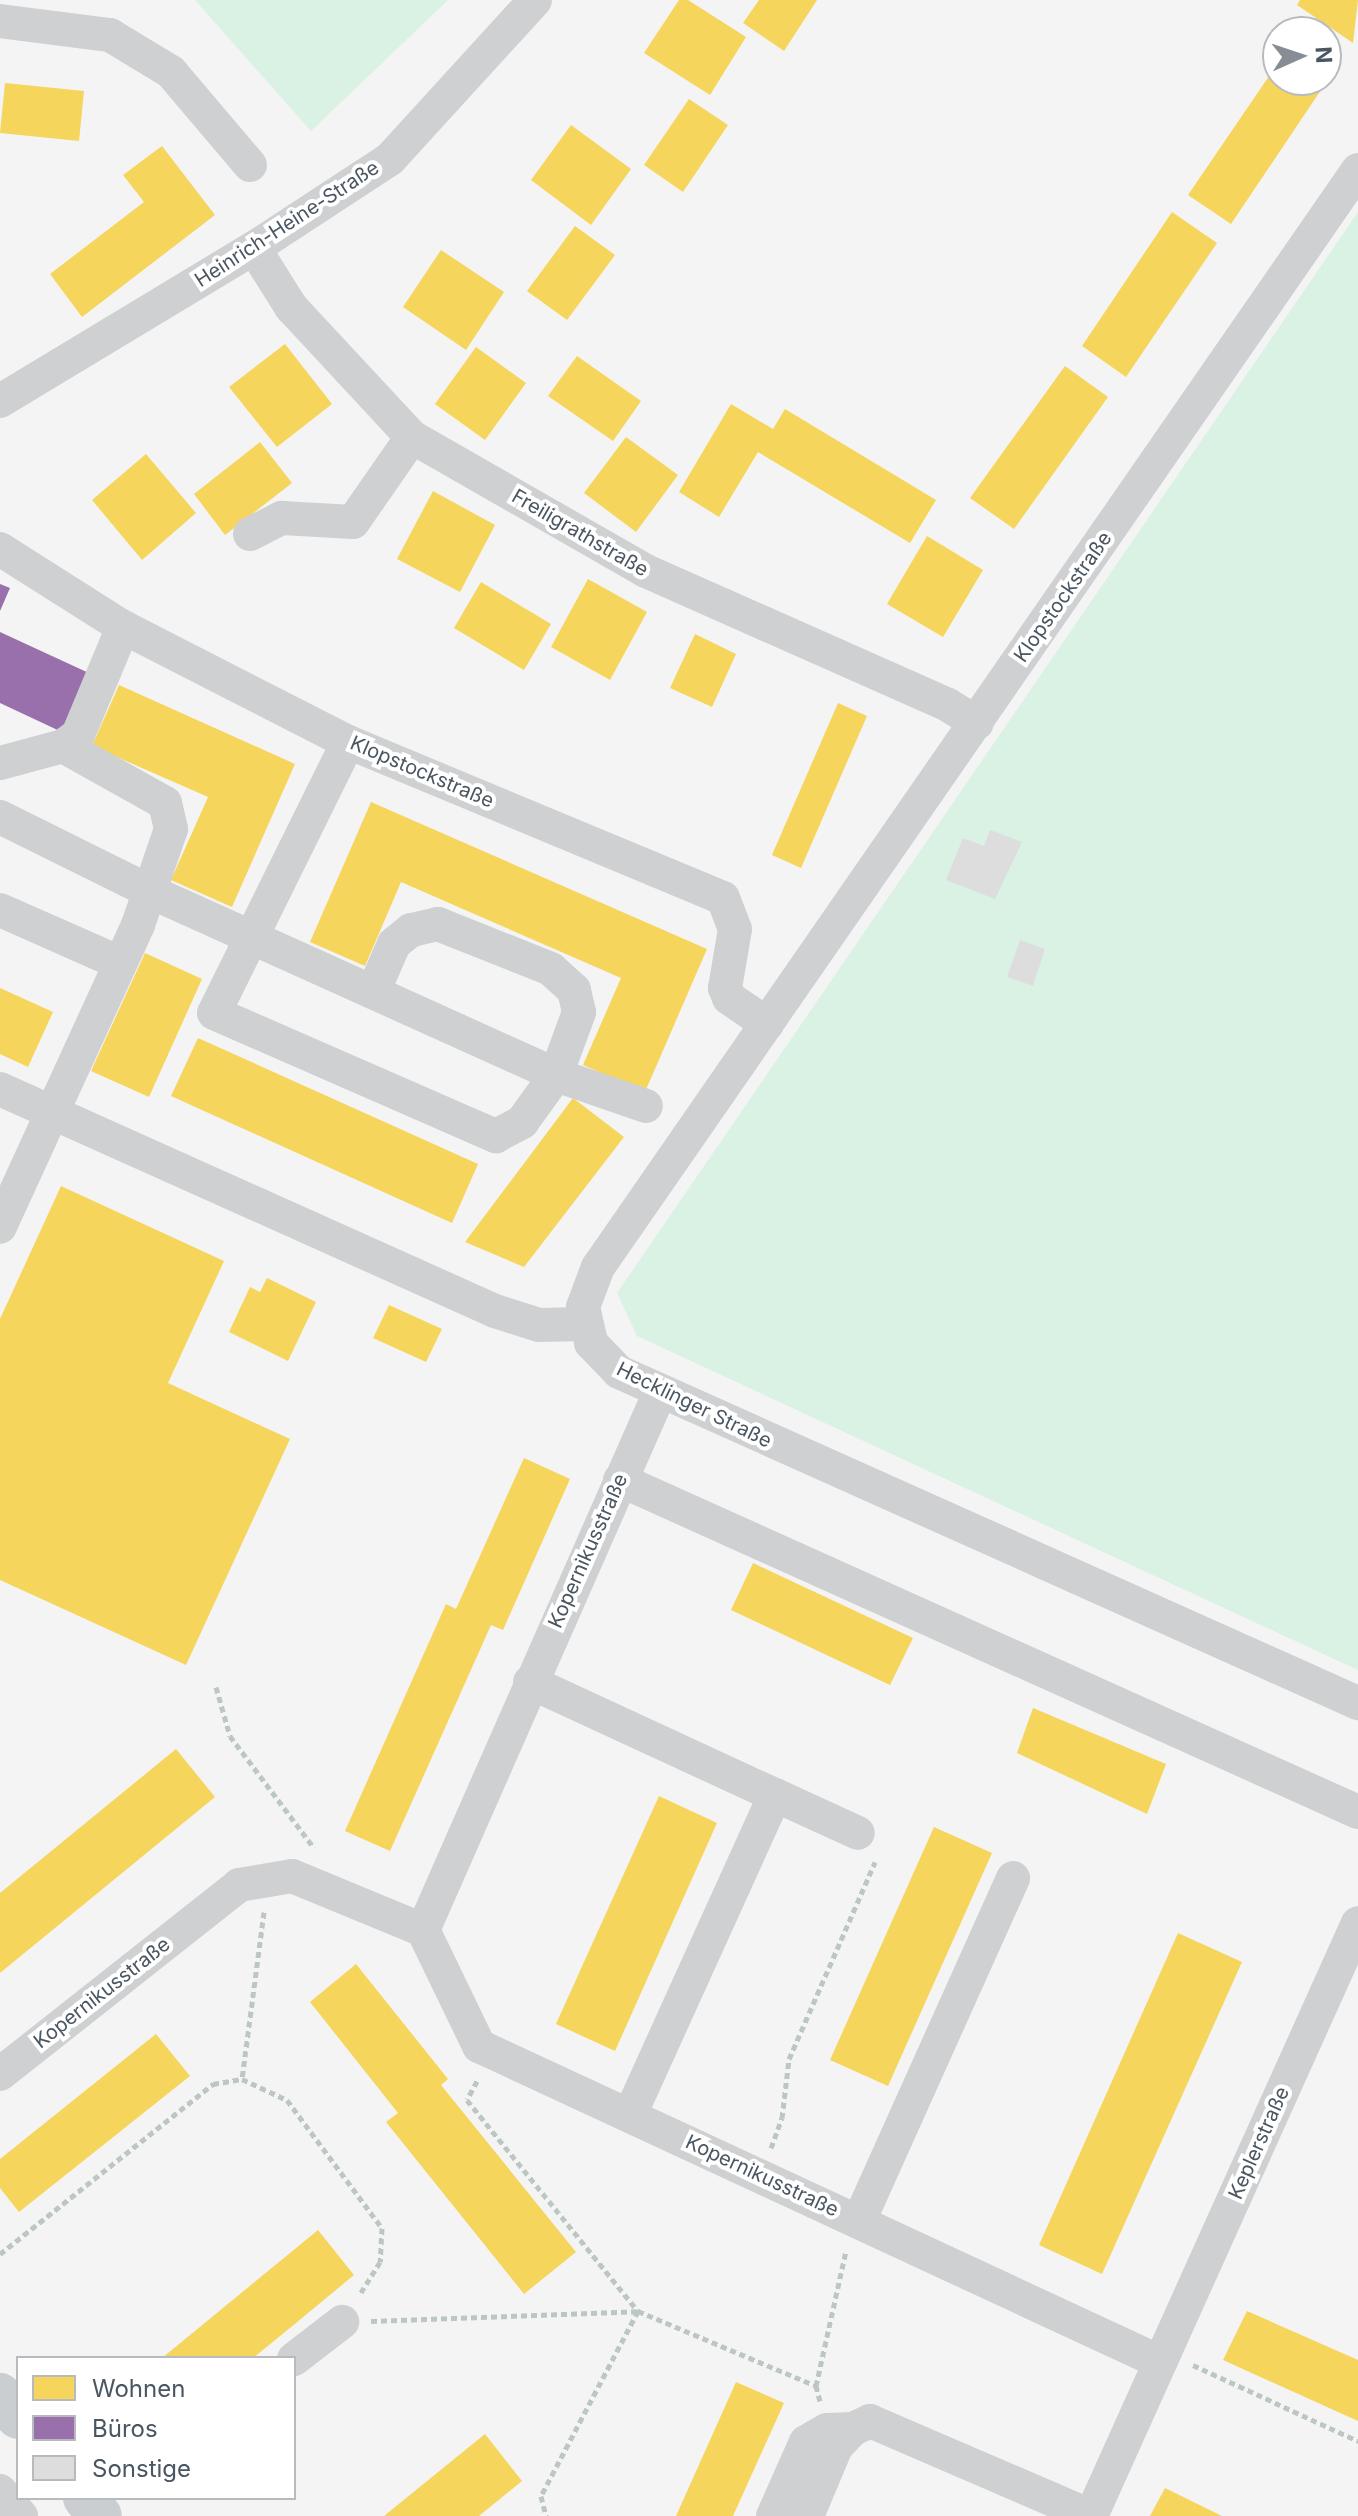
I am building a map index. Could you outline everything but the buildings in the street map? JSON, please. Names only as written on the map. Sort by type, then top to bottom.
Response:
[{"type":"main road","points":[[0,2395],[16,2415]]},
{"type":"street","name":"Heinrich-Heine-Straße","points":[[0,401],[254,248],[390,159],[535,0]]},
{"type":"street","points":[[0,21],[110,35],[171,72],[250,165]]},
{"type":"street","name":"Klopstockstraße","points":[[584,1324],[588,1288],[598,1267],[1358,170]]},
{"type":"street","name":"Freiligrathstraße","points":[[254,248],[291,307],[412,437],[646,571],[948,705],[977,723]]},
{"type":"street","points":[[250,534],[282,518],[353,522],[412,437]]},
{"type":"street","name":"Klopstockstraße","points":[[0,549],[123,627],[348,742],[723,898],[735,929],[725,988],[737,1005],[767,1024]]},
{"type":"street","points":[[0,763],[63,746],[78,735],[123,627]]},
{"type":"street","points":[[348,742],[214,1013],[496,1136],[522,1122],[556,1075],[579,1012],[574,990],[551,969],[438,924],[411,930],[394,944],[374,990]]},
{"type":"street","points":[[0,1227],[151,892],[171,829],[165,803],[63,746]]},
{"type":"street","points":[[0,817],[151,892],[374,990],[556,1075],[646,1106]]},
{"type":"street","points":[[0,910],[120,963]]},
{"type":"street","points":[[0,1089],[495,1311],[539,1325],[584,1324]]},
{"type":"street","name":"Hecklinger Straße","points":[[584,1324],[600,1358],[660,1392],[1358,1703]]},
{"type":"street","name":"Kopernikusstraße","points":[[423,1930],[660,1392]]},
{"type":"street","points":[[620,1480],[1358,1812]]},
{"type":"street","points":[[530,1682],[858,1833]]},
{"type":"street","points":[[630,2115],[775,1795]]},
{"type":"street","name":"Kopernikusstraße","points":[[0,2074],[239,1885],[292,1876],[423,1930],[479,2046],[1160,2362]]},
{"type":"street","points":[[859,2221],[1013,1878]]},
{"type":"street","name":"Keplerstraße","points":[[1091,2516],[1358,1923]]},
{"type":"street","points":[[296,2357],[342,2322]]},
{"type":"street","points":[[773,2516],[806,2442],[850,2426],[1091,2516]]},
{"type":"street","points":[[807,2516],[836,2447],[850,2426]]},
{"type":"street","points":[[0,2491],[21,2516]]},
{"type":"path","points":[[216,1687],[230,1736],[325,1861]]},
{"type":"path","points":[[760,2175],[782,2118],[789,2059],[878,1854],[858,1833]]},
{"type":"path","points":[[242,2079],[268,1880]]},
{"type":"path","points":[[492,2052],[467,2100],[638,2311]]},
{"type":"path","points":[[0,2254],[213,2084],[242,2079],[287,2100],[382,2228],[380,2262],[342,2322]]},
{"type":"path","points":[[816,2386],[844,2257],[859,2221]]},
{"type":"path","points":[[342,2322],[638,2311],[816,2386],[850,2426]]},
{"type":"path","points":[[546,2516],[541,2496],[638,2311]]},
{"type":"path","points":[[1160,2362],[1188,2363],[1358,2441]]},
{"type":"green space","points":[[195,0],[448,0],[311,131]]},
{"type":"green space","points":[[1358,212],[1358,1670],[637,1336],[617,1293]]}]
